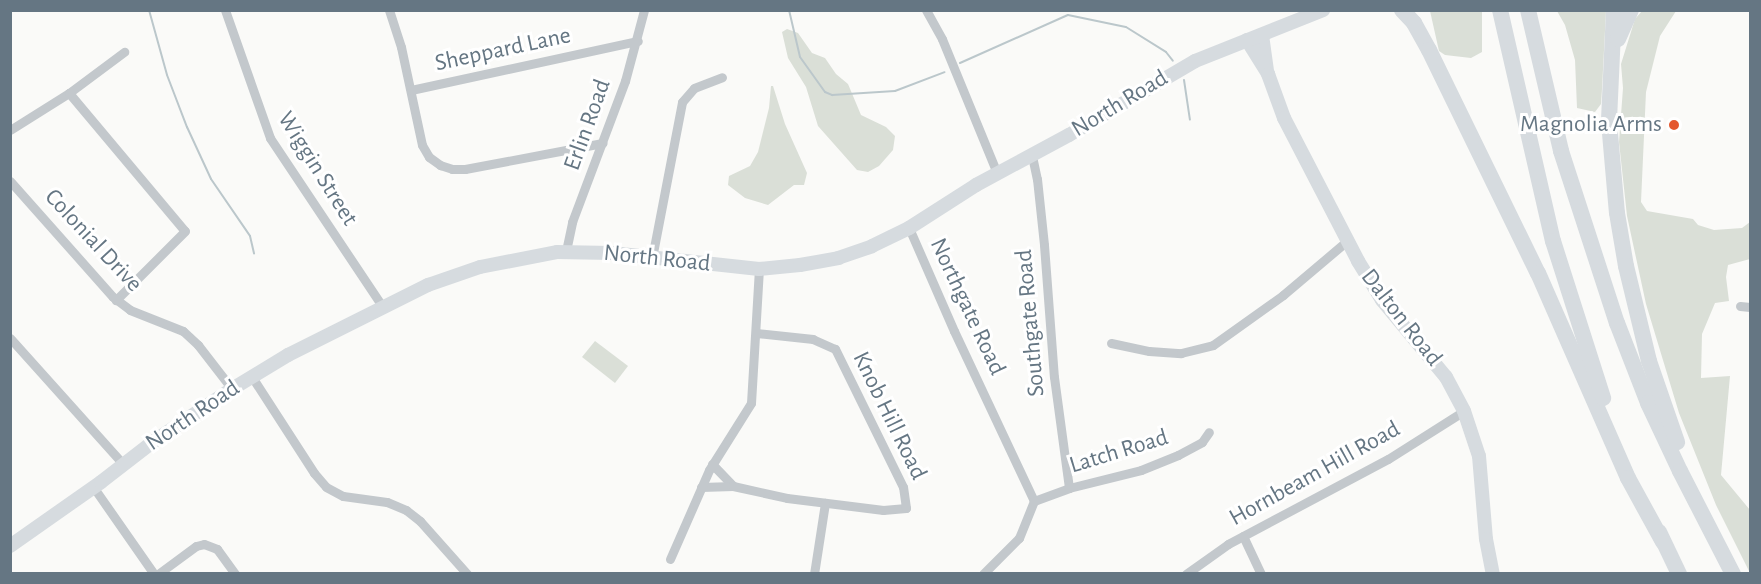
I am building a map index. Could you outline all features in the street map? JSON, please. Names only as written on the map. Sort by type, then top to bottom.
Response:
[{"type":"highway","points":[[1402,10],[1414,23],[1429,50],[1538,273],[1628,478],[1679,573]]},
{"type":"highway","points":[[1421,10],[1429,50]]},
{"type":"highway","points":[[1500,10],[1545,212],[1572,309],[1600,392],[1663,542]]},
{"type":"highway","points":[[1528,10],[1561,151],[1603,284],[1648,403],[1733,573]]},
{"type":"highway","points":[[1614,10],[1610,160],[1628,274],[1657,387],[1714,539]]},
{"type":"highway","points":[[1612,73],[1620,35],[1631,10]]},
{"type":"main road","name":"North Road","points":[[12,542],[94,488],[232,389],[288,355],[428,285],[480,267],[533,255],[566,251],[759,269],[801,265],[838,258],[872,246],[909,228],[997,173],[1032,156],[1196,61],[1262,35],[1285,17],[1323,10]]},
{"type":"main road","name":"Dalton Road","points":[[1262,35],[1268,74],[1284,118],[1347,241],[1382,300],[1446,377],[1464,411],[1479,456],[1486,539],[1493,573]]},
{"type":"main road","name":"Dalton Road","points":[[1247,40],[1268,74]]},
{"type":"street","name":"Wiggin Street","points":[[225,10],[270,138],[382,306]]},
{"type":"street","points":[[389,10],[411,90],[422,145],[434,161],[446,168],[465,169],[603,143]]},
{"type":"street","name":"Erlin Road","points":[[566,251],[572,222],[603,143],[638,41],[644,10]]},
{"type":"street","points":[[926,10],[942,39],[997,173]]},
{"type":"street","name":"Sheppard Lane","points":[[411,90],[638,41]]},
{"type":"street","points":[[10,130],[69,93],[124,52]]},
{"type":"street","points":[[652,258],[682,102],[694,88],[722,77]]},
{"type":"street","points":[[69,93],[184,231],[116,300]]},
{"type":"street","name":"Southgate Road","points":[[1032,156],[1037,179],[1044,245],[1054,377],[1069,488]]},
{"type":"street","name":"Colonial Drive","points":[[10,181],[116,300],[130,310],[183,331],[198,345],[232,389]]},
{"type":"street","name":"Northgate Road","points":[[909,228],[954,331],[1034,501]]},
{"type":"street","points":[[1110,343],[1149,351],[1181,353],[1213,345],[1283,295],[1347,241]]},
{"type":"street","points":[[670,559],[712,464],[751,403],[759,269]]},
{"type":"street","points":[[1740,306],[1750,307]]},
{"type":"street","name":"Knob Hill Road","points":[[756,333],[813,339],[835,349],[860,404],[903,487],[906,509],[893,511],[825,503]]},
{"type":"street","points":[[10,338],[124,465]]},
{"type":"street","points":[[252,377],[314,473],[326,487],[343,496],[387,502],[406,510],[420,520],[467,573]]},
{"type":"street","name":"Hornbeam Hill Road","points":[[1186,573],[1243,536],[1388,459],[1464,411]]},
{"type":"street","name":"Latch Road","points":[[1034,501],[1069,488],[1141,470],[1185,453],[1202,442],[1209,432]]},
{"type":"street","points":[[712,464],[733,486]]},
{"type":"street","points":[[701,487],[733,486],[825,503],[814,573]]},
{"type":"street","points":[[94,488],[156,573],[204,544],[217,549],[235,573]]},
{"type":"street","points":[[983,573],[1019,538],[1034,501]]},
{"type":"street","points":[[1243,536],[1261,573]]},
{"type":"shaded area","points":[[1430,11],[1482,11],[1482,52],[1471,58],[1445,55],[1439,51]]},
{"type":"shaded area","points":[[1557,11],[1606,11],[1601,104],[1595,112],[1577,108],[1575,60],[1565,25]]},
{"type":"shaded area","points":[[1642,11],[1676,11],[1660,36],[1646,92],[1641,202],[1647,211],[1693,219],[1698,225],[1714,230],[1742,228],[1750,222],[1750,259],[1728,265],[1726,277],[1729,301],[1715,303],[1702,334],[1701,378],[1730,376],[1721,475],[1750,510],[1750,573],[1716,505],[1679,413],[1646,304],[1627,216],[1619,142],[1623,88],[1621,64],[1635,19]]},
{"type":"shaded area","points":[[787,29],[798,33],[812,53],[825,58],[836,74],[848,84],[861,115],[886,127],[895,136],[893,150],[879,166],[868,172],[857,170],[818,126],[806,87],[788,58],[782,32]]},
{"type":"shaded area","points":[[771,86],[773,86],[785,124],[807,173],[804,185],[794,185],[768,205],[745,198],[728,185],[729,176],[750,166],[758,152],[769,108]]},
{"type":"shaded area","points":[[595,341],[628,366],[615,383],[582,357]]},
{"type":"waterway","points":[[149,10],[167,75],[187,127],[211,179],[250,236],[254,254]]},
{"type":"waterway","points":[[789,10],[800,57],[825,92],[832,95],[895,91],[945,72]]},
{"type":"waterway","points":[[960,63],[1068,15],[1126,27],[1166,52],[1173,61]]},
{"type":"waterway","points":[[1184,80],[1190,120]]},
{"type":"place","name":"Magnolia Arms","points":[[1674,125]]}]
